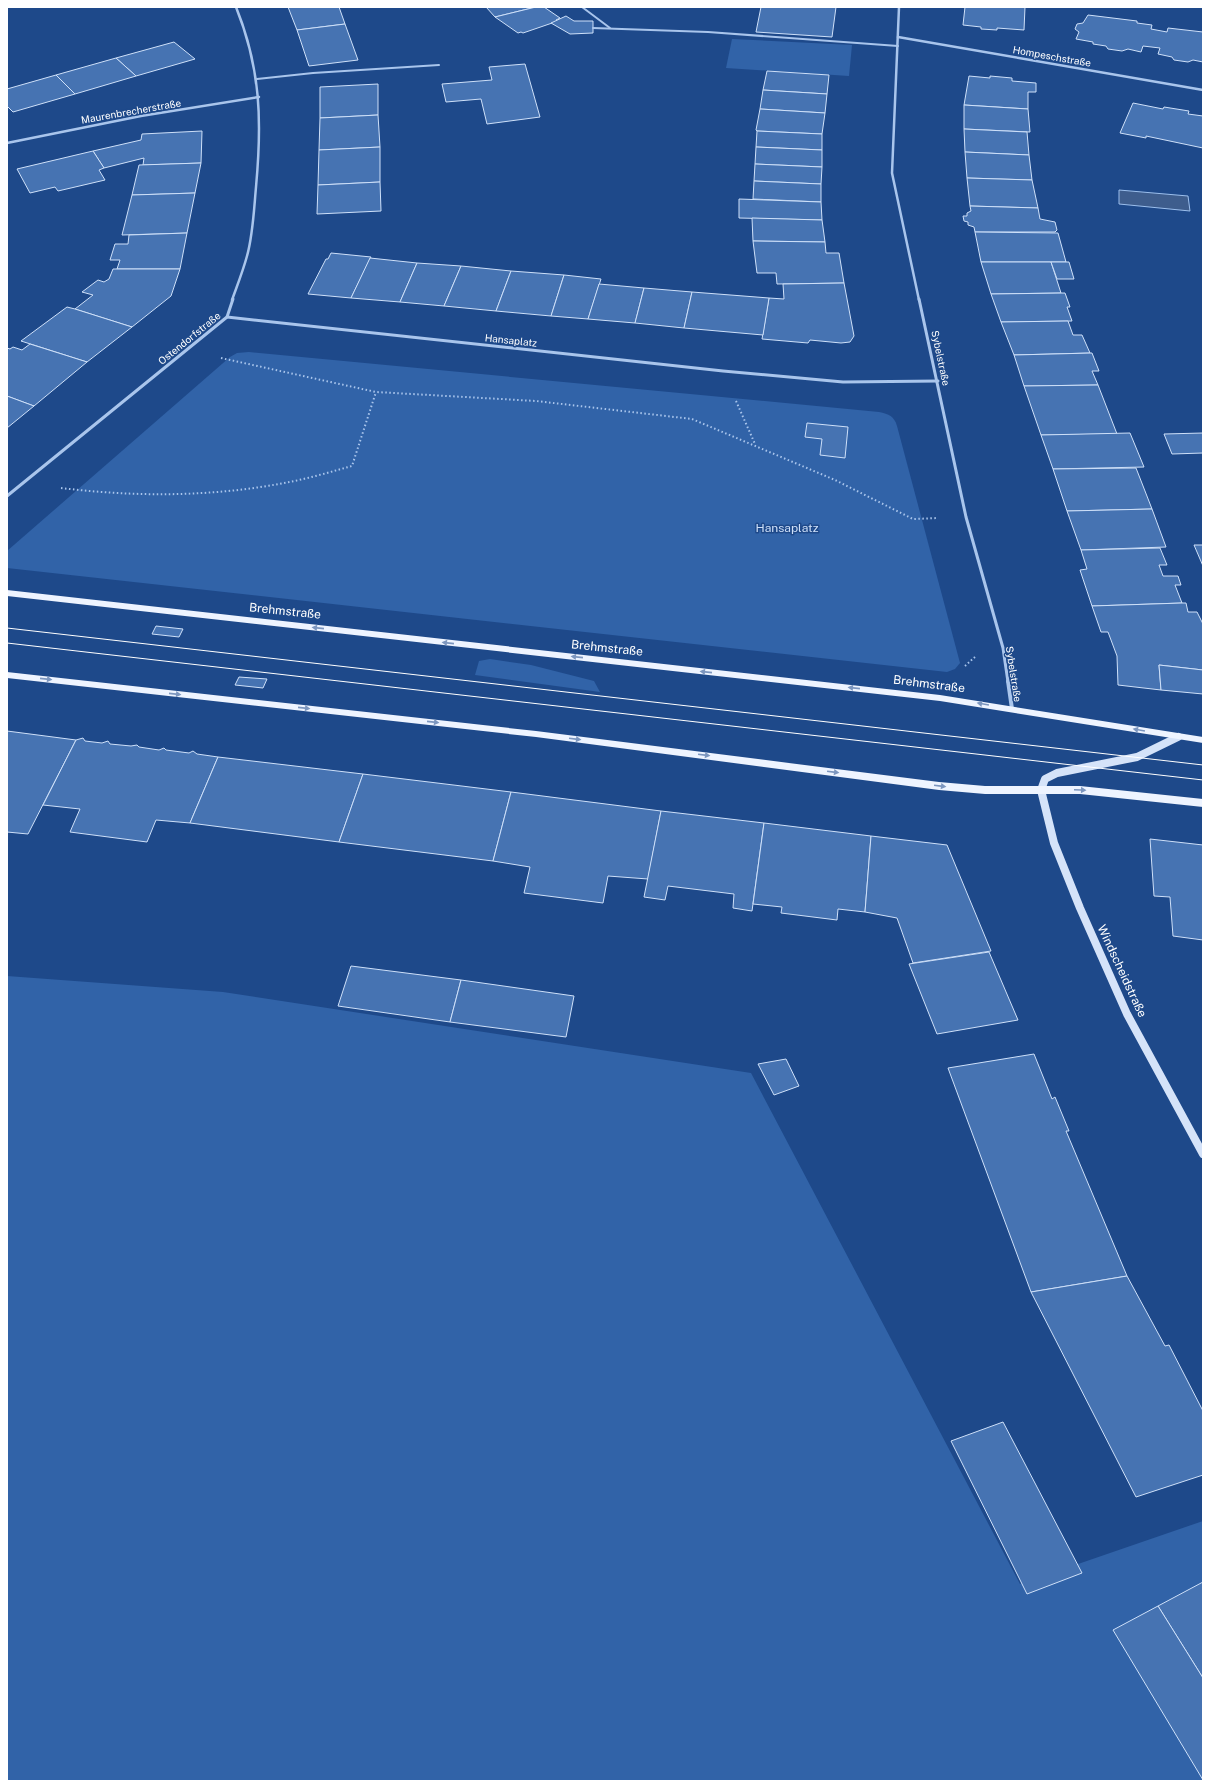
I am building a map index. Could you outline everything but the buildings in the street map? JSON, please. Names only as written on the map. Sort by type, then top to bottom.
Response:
[{"type":"main road","name":"Brehmstraße","points":[[7,593],[946,698],[1203,740]]},
{"type":"main road","points":[[7,675],[536,734],[939,786],[985,790],[1080,790],[1203,803]]},
{"type":"main road","points":[[1041,790],[1045,779],[1057,773],[1137,757],[1178,737]]},
{"type":"main road","name":"Windscheidstraße","points":[[1041,790],[1054,843],[1080,908],[1120,1000],[1203,1154]]},
{"type":"street","name":"Ostendorfstraße","points":[[7,496],[227,317],[247,255],[255,201],[260,142],[257,79],[243,24],[236,7]]},
{"type":"street","name":"Sybelstraße","points":[[899,7],[892,173],[938,381],[966,517],[1003,648],[1012,709]]},
{"type":"street","name":"Hompeschstraße","points":[[898,37],[1203,90]]},
{"type":"street","name":"Maurenbrecherstraße","points":[[7,143],[141,116],[259,97]]},
{"type":"street","name":"Hansaplatz","points":[[227,317],[723,372],[843,382],[938,381]]},
{"type":"lane","points":[[582,7],[610,28]]},
{"type":"lane","points":[[593,28],[708,32],[898,46]]},
{"type":"lane","points":[[257,79],[313,73],[439,65]]},
{"type":"path","points":[[189,348],[218,357],[376,392],[536,401],[692,419],[835,480],[913,519],[966,517]]},
{"type":"path","points":[[723,372],[756,445]]},
{"type":"path","points":[[24,483],[79,491],[171,494],[266,486],[352,466],[376,392]]},
{"type":"green space","points":[[732,39],[852,45],[849,76],[726,68]]},
{"type":"green space","name":"Hansaplatz","points":[[249,352],[879,412],[888,415],[893,418],[897,426],[960,663],[955,669],[947,672],[7,568],[7,551],[230,357],[237,353]]},
{"type":"green space","points":[[490,659],[531,665],[594,681],[600,692],[475,675],[479,661]]},
{"type":"green space","points":[[7,976],[223,992],[751,1073],[1020,1584],[1203,1521],[1203,1781],[7,1781]]},
{"type":"shaded area","points":[[1119,190],[1188,196],[1190,211],[1119,204]]},
{"type":"tram line","points":[[7,628],[1203,765]]},
{"type":"tram line","points":[[7,643],[1203,780]]}]
